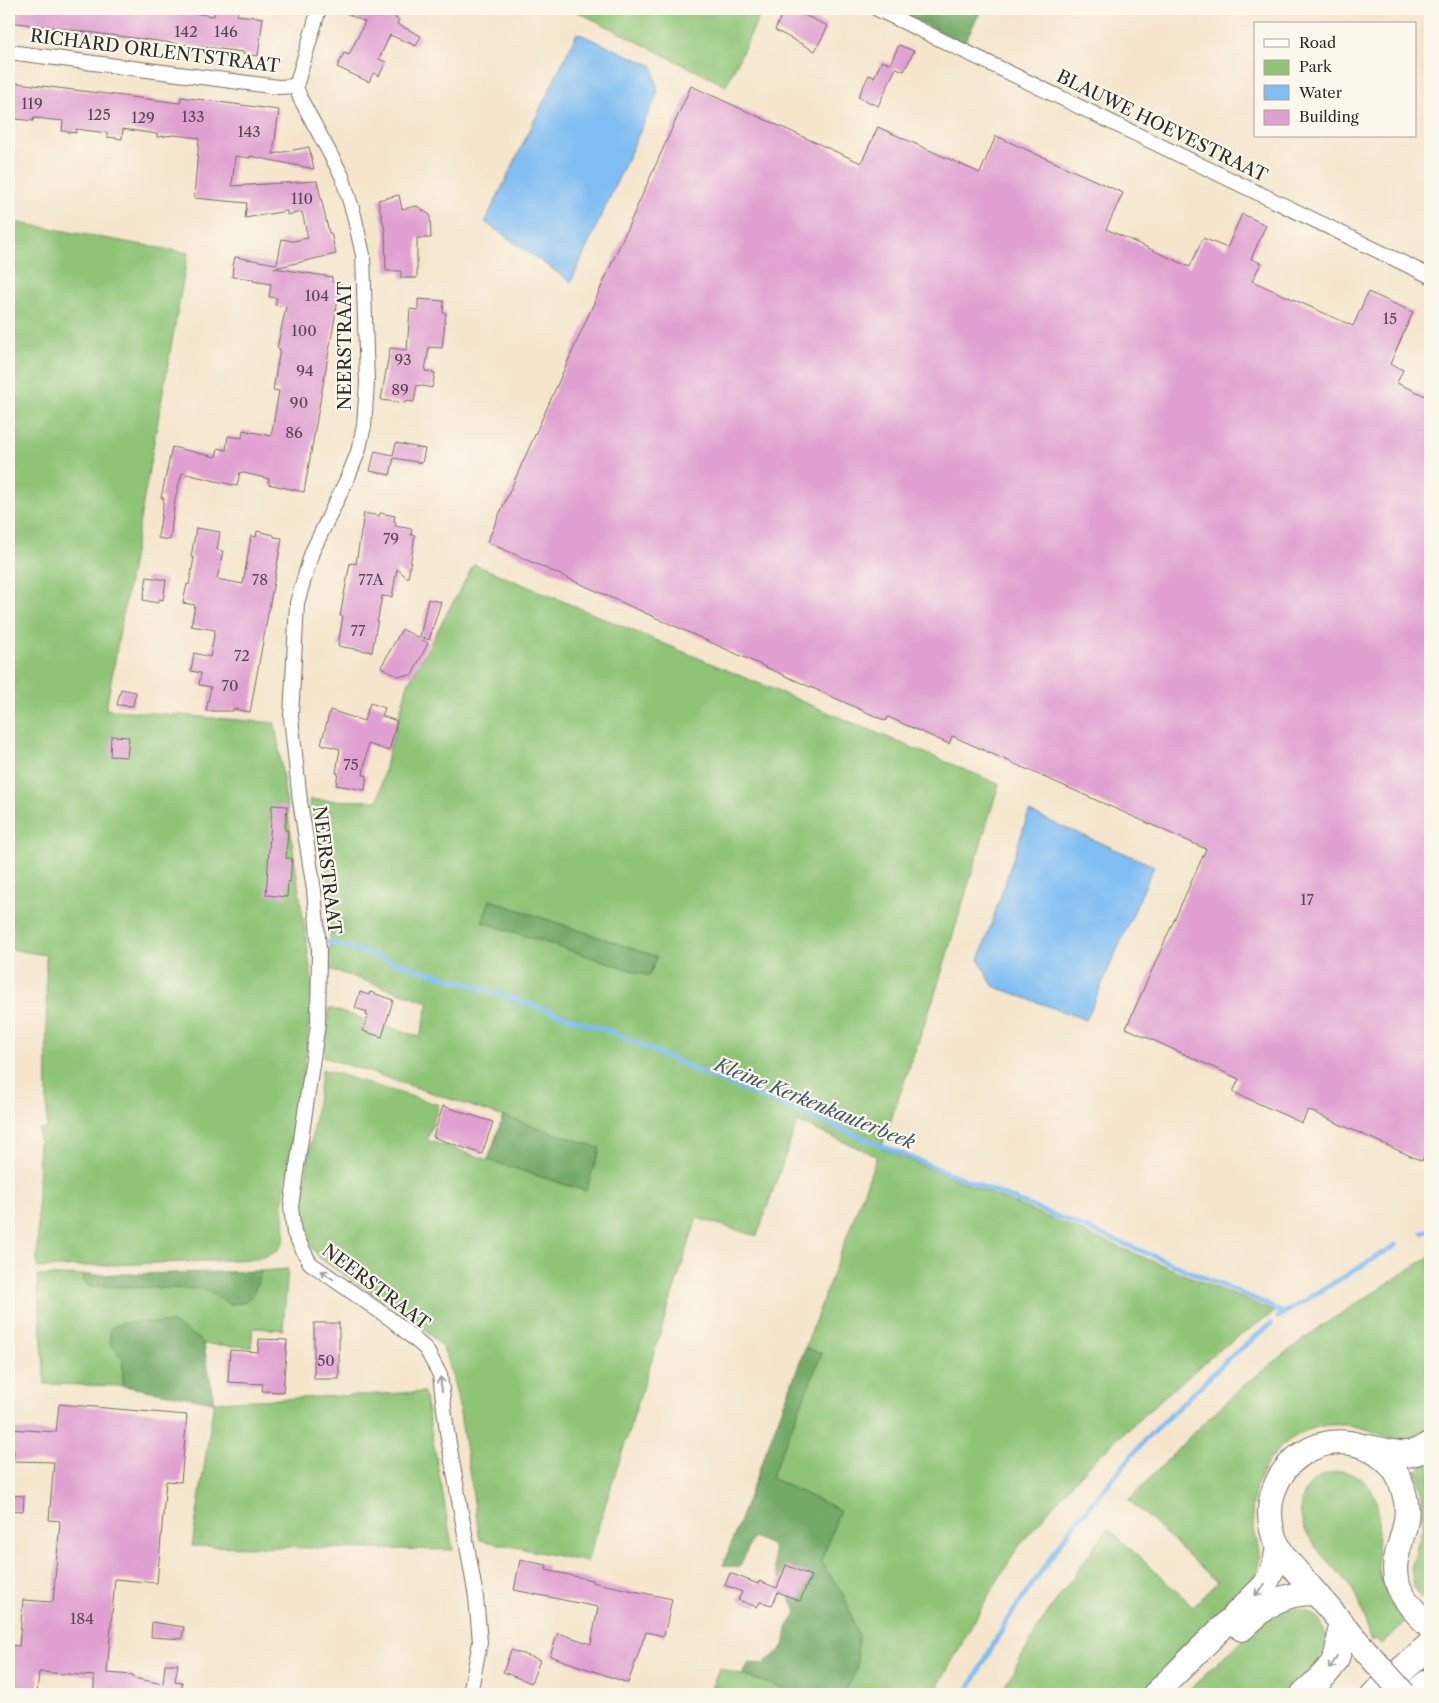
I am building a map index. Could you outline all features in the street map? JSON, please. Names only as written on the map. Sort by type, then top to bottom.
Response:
[{"type":"highway","points":[[1404,1694],[1286,1558],[1274,1537],[1269,1514],[1273,1492],[1283,1471],[1300,1454],[1320,1444],[1338,1441],[1354,1443],[1398,1455],[1417,1453],[1430,1445]]},
{"type":"highway","points":[[1368,1448],[1390,1464],[1400,1480],[1406,1500],[1407,1518],[1395,1564],[1396,1582],[1412,1607],[1430,1628]]},
{"type":"highway","points":[[1155,1694],[1266,1584],[1275,1563],[1278,1546]]},
{"type":"highway","points":[[1174,1694],[1277,1599],[1299,1593],[1315,1593]]},
{"type":"highway","points":[[1304,1694],[1336,1662],[1341,1644],[1341,1623]]},
{"type":"highway","points":[[1375,1694],[1430,1645]]},
{"type":"highway","points":[[1414,1694],[1430,1680]]},
{"type":"street","points":[[296,86],[319,9]]},
{"type":"street","name":"BLAUWE HOEVESTRAAT","points":[[877,9],[1430,276]]},
{"type":"street","name":"RICHARD ORLENTSTRAAT","points":[[9,52],[278,87],[296,86]]},
{"type":"street","name":"NEERSTRAAT","points":[[296,86],[300,98],[342,176],[354,215],[363,256],[367,383],[364,426],[358,452],[312,552],[297,603],[291,717],[300,801],[314,890],[319,949],[318,1024],[291,1207],[294,1233],[310,1263],[392,1320],[426,1349],[440,1375],[447,1432],[476,1597],[480,1642],[470,1694]]},
{"type":"green space","points":[[572,9],[763,9],[726,86]]},
{"type":"green space","points":[[893,9],[922,9],[929,12],[931,9],[982,9],[964,43]]},
{"type":"green space","points":[[9,221],[188,253],[106,709],[275,723],[313,988],[300,1102],[283,1199],[285,1234],[282,1246],[274,1253],[258,1259],[37,1268],[39,1129],[47,1129],[46,955],[9,949]]},
{"type":"green space","points":[[474,564],[999,784],[935,994],[881,1148],[1275,1312],[1220,1349],[1165,1396],[1093,1461],[1054,1504],[1016,1550],[934,1694],[839,1694],[847,1688],[857,1669],[858,1636],[845,1598],[821,1561],[840,1510],[771,1478],[822,1353],[805,1348],[877,1156],[797,1122],[757,1236],[697,1218],[587,1562],[480,1540],[457,1395],[448,1360],[442,1346],[417,1323],[321,1259],[305,1239],[301,1225],[301,1210],[322,1069],[439,1105],[427,1140],[585,1191],[600,1149],[324,1057],[329,1008],[420,1037],[429,1002],[329,969],[328,883],[309,800],[378,801],[386,762],[408,684]],"holes":[[[490,900],[657,957],[649,976],[482,922]]]},
{"type":"green space","points":[[490,900],[657,957],[649,976],[482,922]]},
{"type":"green space","points":[[503,1116],[600,1148],[586,1191],[488,1160]]},
{"type":"green space","points":[[1430,1256],[1430,1428],[1411,1437],[1399,1439],[1353,1426],[1327,1425],[1300,1434],[1276,1452],[1260,1477],[1255,1492],[1253,1522],[1260,1557],[1253,1580],[1144,1694],[1000,1694],[1046,1615],[1108,1528],[1193,1606],[1217,1582],[1129,1500],[1198,1428],[1243,1386],[1317,1329]]},
{"type":"green space","points":[[288,1269],[283,1330],[253,1328],[251,1347],[204,1344],[200,1339],[186,1333],[110,1329],[110,1343],[123,1360],[123,1386],[45,1384],[37,1276],[84,1275],[82,1280],[89,1286],[203,1289],[230,1304],[254,1293],[261,1271]]},
{"type":"green space","points":[[261,1271],[254,1293],[244,1303],[230,1304],[203,1289],[89,1286],[82,1280],[84,1275]]},
{"type":"green space","points":[[120,1323],[172,1323],[200,1339],[204,1344],[214,1402],[123,1386],[123,1360],[110,1343],[110,1329]]},
{"type":"green space","points":[[805,1348],[822,1353],[771,1478],[840,1510],[821,1561],[845,1598],[858,1635],[857,1669],[847,1688],[839,1694],[801,1694],[742,1675],[749,1663],[763,1664],[784,1647],[787,1628],[797,1612],[775,1569],[773,1546],[753,1537],[739,1568],[723,1565]]},
{"type":"green space","points":[[424,1392],[453,1550],[192,1546],[214,1402]]},
{"type":"green space","points":[[1430,1458],[1430,1601],[1425,1596],[1422,1598],[1414,1587],[1411,1568],[1423,1526],[1422,1492],[1416,1471]]},
{"type":"green space","points":[[1343,1471],[1360,1478],[1370,1488],[1376,1500],[1378,1514],[1378,1559],[1381,1580],[1389,1596],[1404,1614],[1401,1616],[1406,1622],[1381,1644],[1376,1639],[1372,1642],[1357,1596],[1315,1546],[1302,1520],[1301,1506],[1308,1487],[1321,1477]]},
{"type":"green space","points":[[1286,1608],[1305,1610],[1317,1618],[1325,1633],[1326,1643],[1323,1653],[1317,1662],[1284,1694],[1185,1694],[1208,1671],[1272,1615]]},
{"type":"green space","points":[[719,1668],[801,1694],[709,1694]]},
{"type":"water","points":[[577,33],[653,66],[658,92],[571,282],[485,222]]},
{"type":"water","points":[[1029,812],[1154,866],[1086,1020],[993,986],[979,960]]},
{"type":"building","points":[[9,9],[171,9],[214,16],[215,9],[238,9],[237,15],[263,18],[258,56],[243,54],[243,52],[9,22]]},
{"type":"building","points":[[337,9],[400,9],[395,18],[399,20],[397,24],[421,36],[416,46],[390,35],[379,59],[386,62],[379,76],[373,73],[369,82],[337,67],[344,53],[349,55],[365,22]]},
{"type":"building","points":[[784,9],[791,9],[828,26],[815,51],[775,30]]},
{"type":"building","points":[[899,45],[914,51],[904,71],[896,68],[878,106],[858,97],[869,75],[874,77],[882,61],[890,64]]},
{"type":"building","points":[[9,82],[180,103],[181,97],[279,110],[273,154],[309,147],[314,169],[250,156],[250,158],[235,156],[232,186],[317,181],[336,254],[274,268],[332,277],[332,282],[341,283],[304,492],[268,484],[269,479],[240,472],[237,486],[182,473],[175,499],[170,540],[158,538],[164,498],[161,498],[172,447],[216,457],[218,448],[226,450],[228,436],[242,438],[243,430],[271,436],[279,391],[273,390],[280,349],[277,348],[286,307],[275,305],[277,298],[269,297],[271,284],[253,281],[254,279],[232,277],[233,265],[235,257],[277,264],[282,239],[293,241],[308,238],[302,212],[287,215],[287,211],[245,218],[247,203],[194,198],[199,138],[174,135],[157,137],[157,134],[123,129],[122,139],[107,137],[107,133],[76,129],[76,133],[62,131],[63,121],[34,118],[33,121],[9,118]]},
{"type":"building","points":[[691,86],[861,163],[878,127],[980,173],[996,136],[1123,193],[1106,229],[1190,267],[1203,238],[1227,248],[1242,214],[1266,225],[1251,259],[1261,263],[1252,281],[1353,326],[1368,292],[1413,312],[1390,364],[1403,370],[1397,383],[1430,398],[1430,1142],[1422,1161],[1308,1110],[1302,1123],[1233,1092],[1239,1079],[1126,1028],[1206,849],[952,736],[949,744],[888,717],[886,721],[487,542]]},
{"type":"building","points":[[399,195],[402,209],[417,206],[430,215],[431,238],[417,238],[417,278],[401,278],[401,271],[386,271],[385,231],[378,200]]},
{"type":"building","points":[[418,299],[444,301],[443,313],[446,313],[442,348],[429,347],[425,371],[435,373],[432,388],[417,385],[414,402],[405,401],[405,403],[381,400],[390,348],[407,350],[410,309],[418,310]]},
{"type":"building","points":[[396,443],[425,449],[422,463],[394,458],[390,475],[370,471],[375,451],[393,455]]},
{"type":"building","points":[[364,513],[379,516],[380,513],[395,516],[395,526],[412,529],[411,535],[415,535],[408,578],[397,569],[392,597],[382,596],[372,652],[338,646],[343,616],[340,616],[350,563],[356,564]]},
{"type":"building","points":[[196,528],[220,532],[217,550],[223,551],[217,579],[243,584],[251,536],[256,537],[257,531],[282,538],[250,712],[233,709],[233,711],[206,711],[211,687],[199,685],[201,673],[191,671],[194,653],[210,657],[215,630],[191,626],[195,605],[183,603],[187,584],[189,585],[194,558],[191,557]]},
{"type":"building","points":[[147,577],[166,580],[163,600],[159,599],[158,603],[143,600]]},
{"type":"building","points":[[428,599],[441,602],[429,640],[420,637]]},
{"type":"building","points":[[402,629],[428,643],[412,675],[398,676],[381,667]]},
{"type":"building","points":[[121,689],[136,692],[133,706],[117,705]]},
{"type":"building","points":[[370,703],[385,708],[382,716],[397,721],[389,751],[368,744],[363,775],[367,775],[365,790],[336,785],[340,749],[321,744],[330,710],[364,721]]},
{"type":"building","points":[[111,736],[129,737],[127,757],[110,756]]},
{"type":"building","points":[[272,805],[287,806],[285,830],[288,831],[286,858],[292,858],[287,897],[266,895]]},
{"type":"building","points":[[360,992],[369,995],[370,992],[393,1000],[382,1037],[363,1031],[368,1016],[366,1015],[367,1012],[355,1008]]},
{"type":"building","points":[[443,1106],[493,1122],[482,1154],[433,1137]]},
{"type":"building","points":[[314,1323],[339,1323],[339,1379],[314,1379]]},
{"type":"building","points":[[259,1339],[287,1340],[283,1392],[262,1391],[263,1384],[228,1382],[230,1350],[258,1352]]},
{"type":"building","points":[[59,1404],[187,1415],[181,1482],[166,1481],[157,1583],[115,1579],[107,1673],[133,1675],[133,1678],[163,1684],[165,1664],[178,1664],[175,1681],[182,1682],[182,1694],[94,1694],[94,1676],[39,1672],[37,1694],[9,1694],[9,1645],[19,1646],[23,1600],[53,1602],[60,1521],[49,1520],[54,1462],[13,1461],[14,1450],[11,1449],[10,1429],[56,1432]]},
{"type":"building","points":[[9,1495],[24,1496],[23,1511],[9,1510]]},
{"type":"building","points":[[520,1560],[547,1565],[546,1570],[592,1580],[592,1582],[672,1599],[664,1636],[646,1632],[628,1683],[550,1656],[558,1633],[591,1644],[598,1607],[514,1590]]},
{"type":"building","points":[[786,1565],[811,1576],[800,1601],[778,1592],[772,1605],[760,1602],[757,1607],[738,1600],[742,1592],[725,1585],[730,1573],[758,1584],[759,1581],[777,1588]]},
{"type":"building","points":[[152,1622],[184,1627],[182,1639],[151,1637]]},
{"type":"building","points":[[511,1650],[540,1660],[531,1683],[503,1672]]},
{"type":"waterway","name":"Kleine Kerkenkauterbeek","points":[[329,942],[477,987],[614,1033],[704,1074],[1137,1249],[1283,1313]]},
{"type":"waterway","points":[[1423,1233],[1430,1230]]},
{"type":"waterway","points":[[1278,1317],[1396,1245]]},
{"type":"waterway","points":[[966,1694],[1006,1622],[1072,1527],[1145,1440],[1227,1360],[1271,1324]]}]
